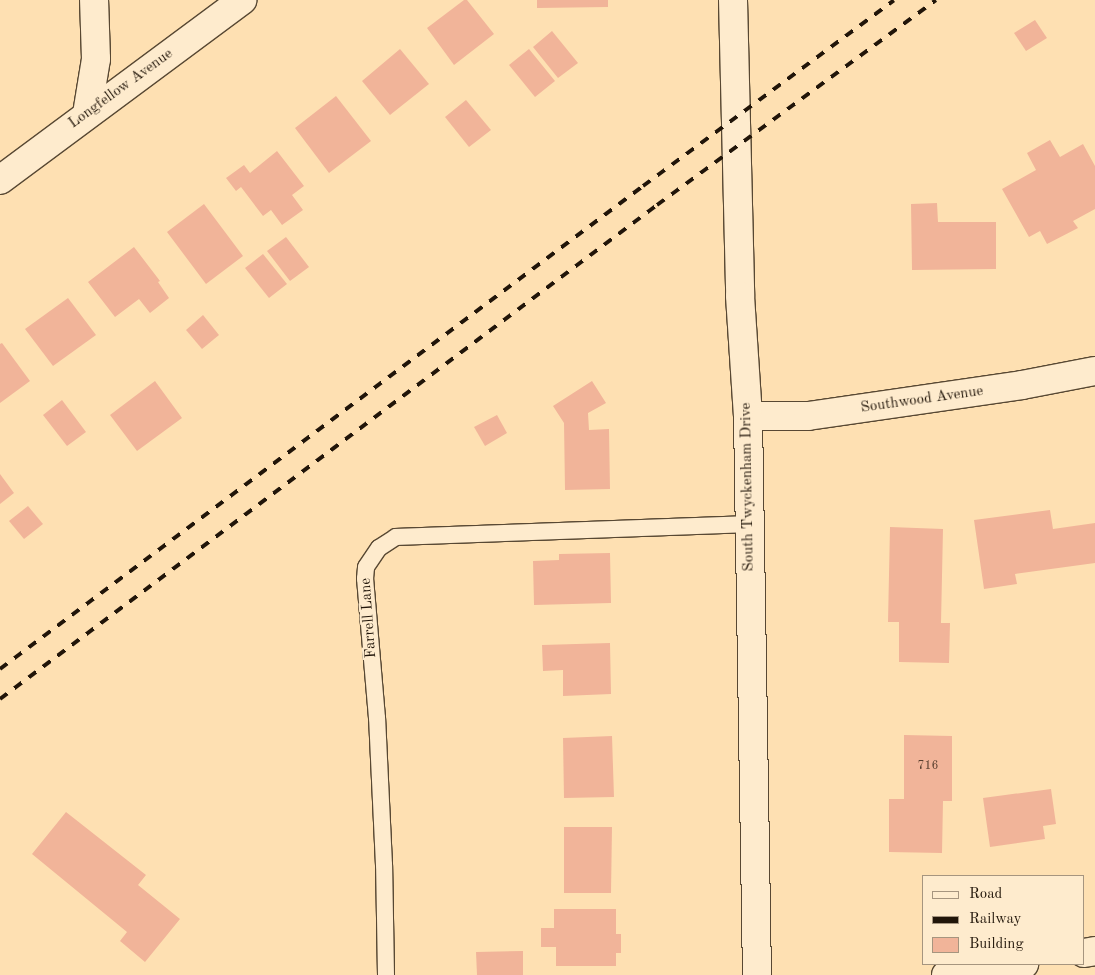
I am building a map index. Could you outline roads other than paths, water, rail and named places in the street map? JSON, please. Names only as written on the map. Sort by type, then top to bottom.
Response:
[{"type":"street","points":[[86,114],[96,59],[94,0]]},
{"type":"street","name":"Longfellow Avenue","points":[[0,180],[86,114],[242,0]]},
{"type":"street","name":"South Twyckenham Drive","points":[[733,0],[740,296],[748,416],[757,975]]},
{"type":"street","name":"Southwood Avenue","points":[[748,416],[789,417],[825,414],[1022,385],[1095,371]]},
{"type":"street","points":[[946,975],[1017,965]]},
{"type":"lane","name":"Farrell Lane","points":[[386,975],[380,777],[366,579],[366,567],[379,548],[396,537],[750,524]]},
{"type":"railway","points":[[0,669],[894,0]]},
{"type":"railway","points":[[0,699],[657,205],[936,0]]}]
